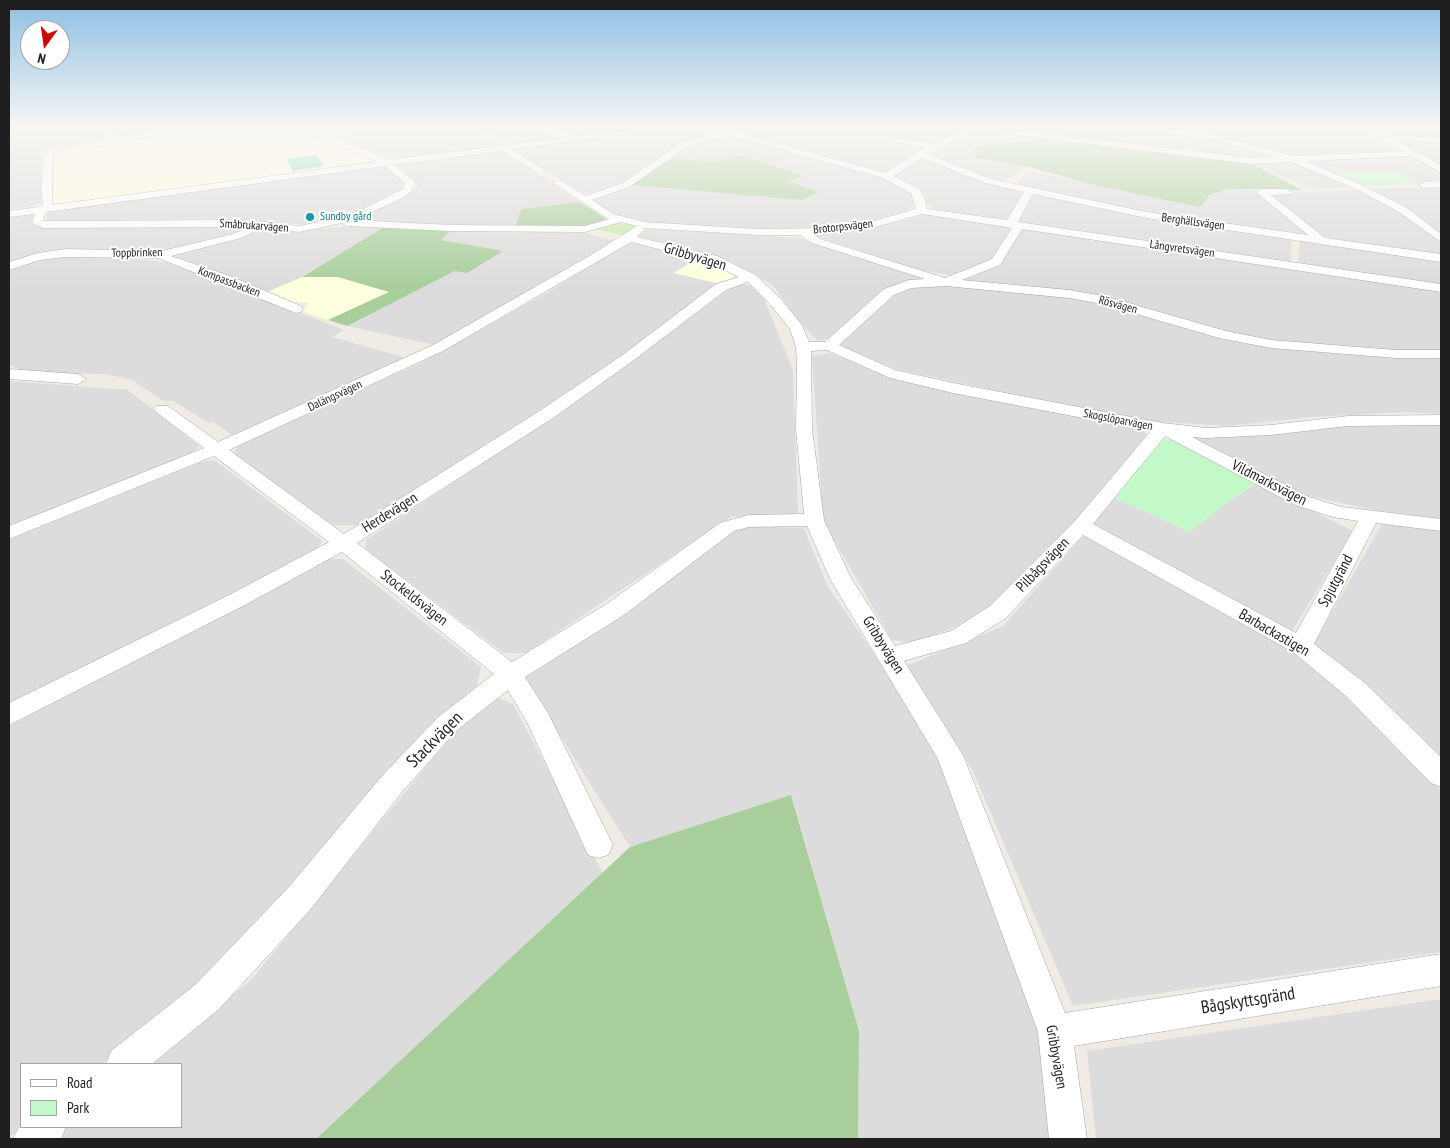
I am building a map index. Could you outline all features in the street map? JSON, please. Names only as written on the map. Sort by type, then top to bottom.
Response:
[{"type":"street","points":[[42,210],[48,203],[46,181]]},
{"type":"street","points":[[9,214],[258,181]]},
{"type":"street","name":"Småbrukarvägen","points":[[42,210],[37,223],[43,225],[194,222],[264,225],[299,229],[335,222],[363,213],[408,190],[410,182],[408,181]]},
{"type":"street","points":[[585,200],[626,185],[633,181]]},
{"type":"street","points":[[895,181],[915,191],[919,197],[922,211]]},
{"type":"street","name":"Berghällsvägen","points":[[987,181],[1147,215],[1441,258]]},
{"type":"street","points":[[1343,181],[1382,197],[1403,210],[1441,239]]},
{"type":"street","points":[[557,182],[631,228]]},
{"type":"street","points":[[1424,184],[1441,184]]},
{"type":"street","points":[[829,346],[889,292],[909,284],[946,282],[996,262],[1018,227],[1011,222],[1030,190]]},
{"type":"street","points":[[1287,192],[1261,192],[1321,240]]},
{"type":"street","name":"Långvretsvägen","points":[[922,211],[1441,288]]},
{"type":"street","name":"Brotorpsvägen","points":[[631,228],[758,232],[801,231],[864,227],[922,211]]},
{"type":"street","name":"Gribbyvägen","points":[[335,222],[451,228],[631,228],[713,259],[750,277],[774,300],[797,328],[803,347],[804,429],[814,520],[841,579],[950,755],[1055,1032],[1068,1139]]},
{"type":"street","name":"Toppbrinken","points":[[9,266],[38,256],[66,253],[162,255],[237,236],[264,225]]},
{"type":"street","name":"Dalängsvägen","points":[[9,533],[217,449],[438,348],[631,228]]},
{"type":"street","name":"Rösvägen","points":[[801,231],[816,241],[946,282],[1070,294],[1104,300],[1224,335],[1272,344],[1396,354],[1441,354]]},
{"type":"street","name":"Kompassbacken","points":[[162,255],[164,258],[226,279],[296,309]]},
{"type":"street","name":"Herdevägen","points":[[9,715],[237,600],[343,543],[547,414],[629,357],[722,286],[750,277]]},
{"type":"street","name":"Skogslöparvägen","points":[[803,347],[829,346],[890,373],[953,388],[1163,428],[1206,433],[1271,430],[1348,421],[1403,418],[1441,420]]},
{"type":"street","points":[[9,374],[42,378],[78,379]]},
{"type":"street","name":"Stockeldsvägen","points":[[162,409],[343,543],[512,674],[539,720],[598,845]]},
{"type":"street","name":"Vildmarksvägen","points":[[1163,428],[1302,501],[1340,513],[1441,525]]},
{"type":"street","name":"Pilbågsvägen","points":[[890,656],[958,637],[998,612],[1081,526],[1163,428]]},
{"type":"street","name":"Spjutgränd","points":[[1302,646],[1370,517]]},
{"type":"street","name":"Stackvägen","points":[[125,1063],[207,997],[299,899],[392,784],[447,724],[512,674],[616,609],[726,527],[748,521],[814,520]]},
{"type":"street","name":"Barbackastigen","points":[[1081,526],[1302,646],[1356,690],[1425,756],[1441,775]]},
{"type":"street","name":"Bågskyttsgränd","points":[[1055,1032],[1441,970]]},
{"type":"street","points":[[32,1139],[46,1128]]},
{"type":"shaded area","points":[[9,181],[41,181],[41,204],[9,210]]},
{"type":"shaded area","points":[[54,181],[235,181],[53,205]]},
{"type":"shaded area","name":"Sundby gård","points":[[274,181],[403,181],[406,183],[404,190],[377,205],[328,222],[311,225],[228,219],[46,221],[48,212],[55,209]]},
{"type":"shaded area","points":[[414,181],[548,181],[580,202],[521,209],[515,227],[366,222],[351,219],[384,207],[413,191],[418,184]]},
{"type":"shaded area","points":[[562,181],[628,181],[621,185],[595,194],[582,193]]},
{"type":"shaded area","points":[[787,181],[890,181],[900,184],[912,194],[914,204],[905,214],[857,227],[759,230],[658,224],[616,216],[592,200],[631,185],[803,200],[818,192]]},
{"type":"shaded area","points":[[903,181],[997,181],[1026,190],[1008,221],[937,210],[926,203],[927,197],[917,187]]},
{"type":"shaded area","points":[[1020,181],[1074,181],[1137,193],[1210,195],[1227,189],[1255,191],[1311,236],[1149,213],[1014,185]]},
{"type":"shaded area","points":[[1292,181],[1338,181],[1354,187],[1312,189]]},
{"type":"shaded area","points":[[1348,181],[1441,181],[1441,183],[1361,186]]},
{"type":"shaded area","points":[[1441,187],[1441,236],[1400,204],[1367,189]]},
{"type":"shaded area","points":[[1360,190],[1395,206],[1441,242],[1441,256],[1323,237],[1266,193]]},
{"type":"shaded area","points":[[1033,193],[1291,237],[1291,262],[1016,222]]},
{"type":"shaded area","points":[[26,213],[34,214],[31,222],[38,226],[251,225],[248,230],[235,235],[163,252],[29,256],[9,263],[9,216]]},
{"type":"shaded area","points":[[929,214],[1004,225],[1012,229],[997,254],[990,261],[955,276],[919,270],[814,236],[815,234],[822,233],[851,233]]},
{"type":"shaded area","points":[[365,225],[384,227],[303,276],[328,320],[302,311],[309,303],[287,302],[175,257],[176,253],[268,227],[300,230]]},
{"type":"shaded area","points":[[1031,228],[1441,291],[1441,350],[1428,352],[1279,343],[1244,338],[1128,305],[969,283],[961,279],[996,264],[1020,229]]},
{"type":"shaded area","points":[[651,229],[799,238],[925,277],[924,281],[897,284],[884,291],[831,338],[818,341],[799,322],[773,285],[732,262],[682,246],[637,237],[644,231]]},
{"type":"shaded area","points":[[452,230],[582,232],[616,241],[524,297],[435,345],[347,326],[455,271],[502,251],[441,240]]},
{"type":"shaded area","points":[[1300,238],[1441,259],[1441,286],[1298,263]]},
{"type":"shaded area","points":[[636,243],[714,263],[733,277],[713,287],[625,355],[362,525],[332,525],[233,454],[240,444],[416,365],[550,291],[625,244]]},
{"type":"shaded area","points":[[54,255],[112,256],[171,263],[344,330],[332,337],[409,359],[235,437],[213,422],[209,423],[173,401],[163,401],[132,380],[106,374],[26,373],[9,364],[9,270],[16,266]]},
{"type":"shaded area","points":[[699,258],[734,272],[733,277],[720,284],[673,273]]},
{"type":"shaded area","points":[[302,277],[338,277],[390,292],[328,320],[302,311],[309,303],[287,302],[265,293]]},
{"type":"shaded area","points":[[736,284],[750,285],[762,294],[793,370],[798,514],[731,517],[526,653],[504,653],[365,549],[366,540],[569,406]]},
{"type":"shaded area","points":[[949,284],[1048,293],[1096,301],[1249,344],[1441,359],[1441,414],[1408,412],[1313,417],[1226,426],[1134,420],[899,370],[837,345],[895,292],[916,286]]},
{"type":"shaded area","points":[[829,353],[898,378],[1141,430],[1147,434],[1086,510],[985,615],[914,643],[892,640],[823,521],[812,356]]},
{"type":"shaded area","points":[[9,381],[128,390],[199,446],[190,455],[9,529]]},
{"type":"shaded area","points":[[1370,422],[1441,423],[1441,519],[1379,511],[1303,495],[1190,440],[1191,434]]},
{"type":"shaded area","points":[[214,460],[322,541],[317,550],[9,708],[9,540],[199,463]]},
{"type":"shaded area","points":[[1257,483],[1353,531],[1291,633],[1091,525],[1113,497],[1190,532],[1227,502]]},
{"type":"shaded area","points":[[1383,522],[1441,529],[1441,763],[1400,717],[1313,645]]},
{"type":"shaded area","points":[[745,526],[804,528],[827,585],[927,732],[1044,1032],[1056,1139],[858,1139],[859,1031],[792,796],[630,847],[522,675],[593,634],[737,529]]},
{"type":"shaded area","points":[[1085,534],[1302,655],[1375,712],[1441,791],[1441,952],[1073,1006],[972,769],[906,666],[1003,626]]},
{"type":"shaded area","points":[[328,559],[343,559],[481,667],[477,686],[425,734],[211,978],[103,1063],[20,1063],[20,1128],[22,1128],[9,1138],[9,726]]},
{"type":"shaded area","points":[[499,698],[513,704],[603,873],[316,1139],[51,1139],[66,1128],[182,1128],[182,1063],[146,1063],[251,980],[461,724],[486,703]]},
{"type":"shaded area","points":[[1441,999],[1441,1139],[1096,1139],[1087,1051]]},
{"type":"green space","points":[[637,181],[789,181],[818,192],[803,200],[631,185]]},
{"type":"green space","points":[[1078,181],[1284,181],[1302,190],[1227,189],[1210,195],[1200,207]]},
{"type":"green space","points":[[1348,181],[1414,181],[1421,184],[1361,186]]},
{"type":"green space","points":[[580,202],[610,221],[584,227],[515,227],[521,209]]},
{"type":"green space","points":[[614,223],[636,226],[626,236],[594,229]]},
{"type":"green space","points":[[384,227],[452,230],[441,240],[503,251],[467,273],[455,271],[347,326],[328,320],[389,292],[338,277],[302,277]]},
{"type":"green space","points":[[1164,439],[1177,441],[1257,483],[1227,502],[1190,532],[1113,497]]},
{"type":"green space","points":[[791,795],[859,1031],[858,1139],[316,1139],[630,847]]},
{"type":"place","name":"Sundby gård","points":[[310,217]]}]
